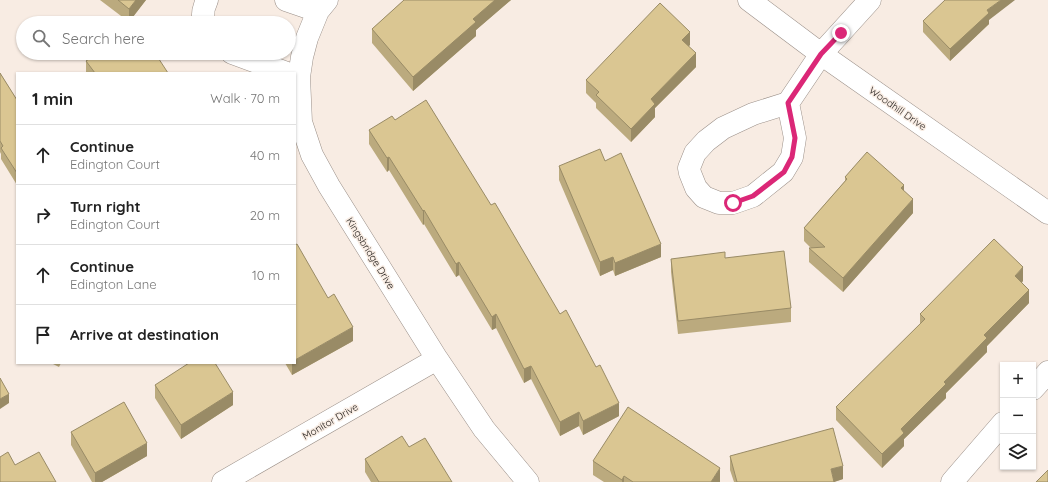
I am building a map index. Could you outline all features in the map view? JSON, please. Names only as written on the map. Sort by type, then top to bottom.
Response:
[{"type":"street","points":[[202,16],[206,0]]},
{"type":"street","points":[[286,0],[322,6]]},
{"type":"street","name":"Woodhill Drive","points":[[749,0],[821,54],[1048,213]]},
{"type":"street","points":[[788,103],[795,138],[792,157],[784,172],[753,196],[733,203],[719,203],[704,197],[696,188],[690,173],[689,168],[695,153],[706,141],[723,128],[752,114],[788,103],[821,54],[870,0]]},
{"type":"street","name":"Kingsbridge Drive","points":[[295,72],[302,57],[307,38],[322,6]]},
{"type":"street","points":[[252,60],[286,72]]},
{"type":"street","name":"Kingsbridge Drive","points":[[296,88],[301,122],[312,155],[329,186],[437,359],[484,429],[528,482]]},
{"type":"street","name":"Monitor Drive","points":[[223,482],[437,359]]},
{"type":"street","points":[[1036,386],[1048,372]]},
{"type":"street","points":[[952,482],[1000,426]]},
{"type":"building","points":[[118,0],[136,0],[129,9]]},
{"type":"building","points":[[404,0],[495,0],[473,19],[476,22],[413,77],[372,29]]},
{"type":"building","points":[[945,0],[1001,0],[987,10],[989,13],[950,49],[923,21]]},
{"type":"building","points":[[660,3],[690,32],[682,40],[696,53],[651,99],[655,104],[631,129],[596,95],[599,92],[586,80]]},
{"type":"building","points":[[160,60],[167,72],[94,72],[86,61]]},
{"type":"building","points":[[0,73],[16,98],[16,171],[1,148],[3,146],[0,141]]},
{"type":"building","points":[[426,100],[491,205],[495,203],[560,314],[566,310],[596,367],[600,365],[619,403],[583,421],[579,412],[560,422],[531,366],[524,369],[496,314],[492,317],[459,262],[456,264],[424,210],[423,211],[389,157],[387,158],[369,130],[392,116],[395,120]]},
{"type":"building","points":[[600,149],[605,161],[621,153],[661,244],[615,263],[613,257],[600,262],[559,166]]},
{"type":"building","points":[[867,152],[904,185],[901,188],[913,199],[843,278],[809,248],[825,247],[804,228],[847,179],[845,177]]},
{"type":"building","points":[[994,239],[1023,267],[1015,276],[1029,290],[984,335],[987,338],[944,382],[946,384],[901,429],[904,433],[882,454],[836,407],[925,319],[920,314]]},
{"type":"building","points":[[296,244],[328,298],[334,294],[353,327],[296,359]]},
{"type":"building","points":[[784,251],[791,308],[678,321],[671,259],[725,252],[725,258]]},
{"type":"building","points":[[187,364],[216,364],[233,392],[181,425],[155,385]]},
{"type":"building","points":[[0,378],[9,394],[0,399]]},
{"type":"building","points":[[124,402],[147,443],[95,473],[71,432]]},
{"type":"building","points":[[628,407],[720,468],[711,482],[633,482],[624,476],[622,480],[593,461]]},
{"type":"building","points":[[833,428],[843,466],[831,469],[834,482],[737,482],[730,456]]},
{"type":"building","points":[[402,436],[409,447],[425,438],[452,482],[379,482],[365,459]]},
{"type":"building","points":[[8,452],[15,465],[39,452],[56,482],[0,482],[0,457]]},
{"type":"building","points":[[1048,470],[1048,482],[1036,482]]},
{"type":"route","points":[[733,203],[753,196],[784,172],[792,157],[795,138],[788,103],[821,54],[841,33]]}]
